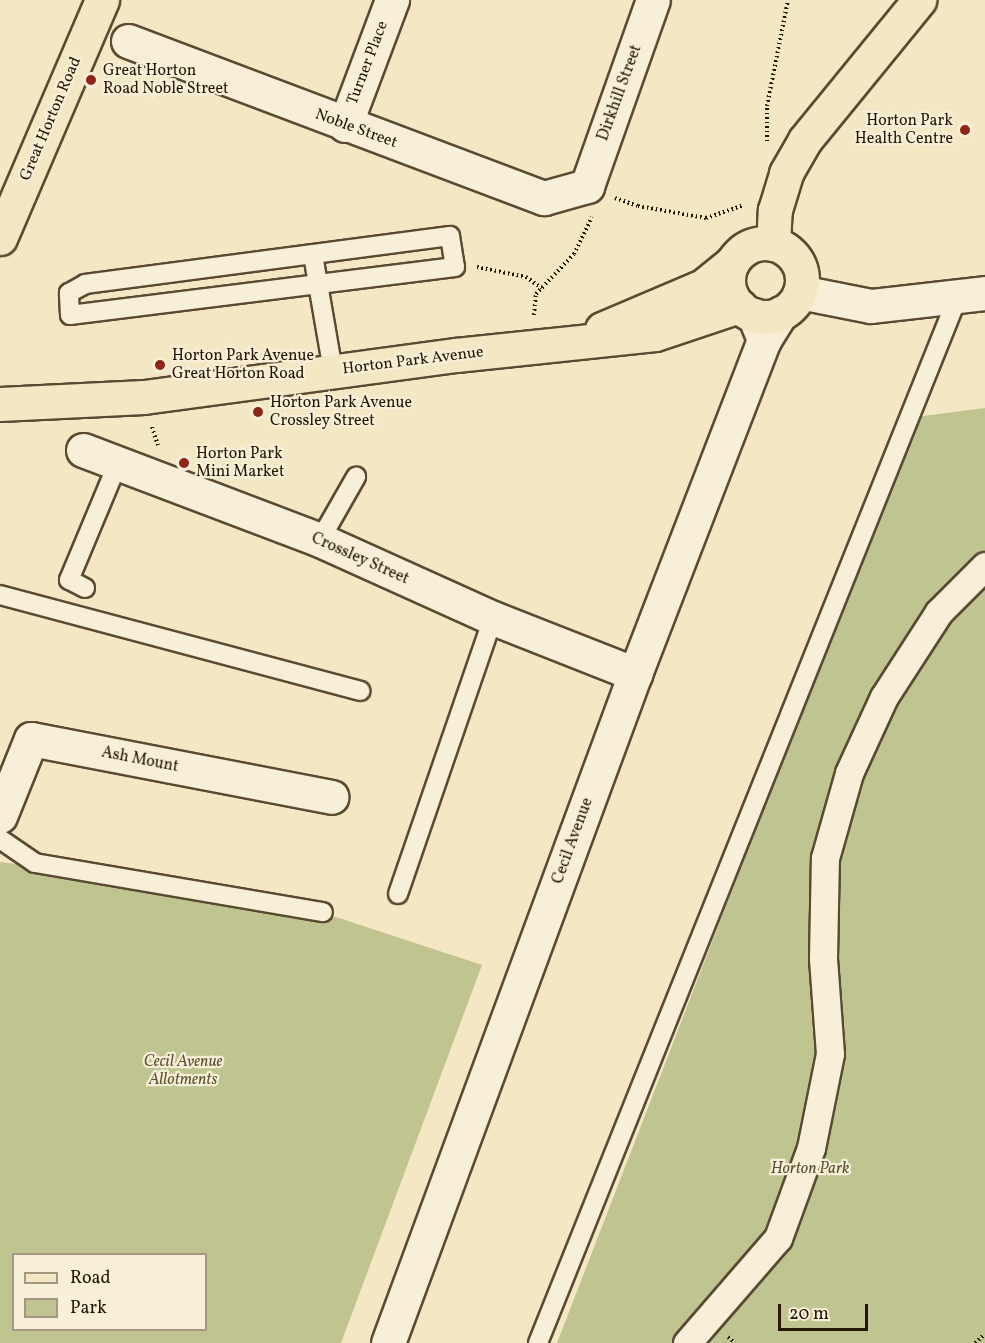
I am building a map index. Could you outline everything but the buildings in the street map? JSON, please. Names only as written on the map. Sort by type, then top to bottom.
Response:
[{"type":"main road","name":"Great Horton Road","points":[[0,238],[102,0]]},
{"type":"main road","points":[[773,244],[775,210],[786,173],[805,140],[919,0]]},
{"type":"main road","points":[[773,244],[785,249],[801,268],[768,313],[729,285],[733,262],[750,246],[773,244]]},
{"type":"main road","name":"Horton Park Avenue","points":[[576,340],[703,286],[733,262]]},
{"type":"main road","name":"Horton Park Avenue","points":[[0,404],[144,397],[576,340],[655,334],[768,313]]},
{"type":"street","name":"Turner Place","points":[[345,125],[392,0]]},
{"type":"street","name":"Dirkhill Street","points":[[587,186],[653,0]]},
{"type":"street","name":"Noble Street","points":[[129,41],[345,125],[544,198],[587,186]]},
{"type":"street","name":"Horton Park Avenue","points":[[768,313],[871,306],[972,295]]},
{"type":"street","name":"Cecil Avenue","points":[[388,1343],[768,313]]},
{"type":"street","name":"Crossley Street","points":[[83,450],[158,476],[320,540],[493,618],[635,674]]},
{"type":"street","points":[[687,1343],[778,1238],[811,1148],[830,1054],[823,958],[825,858],[849,773],[884,697],[939,612],[985,566]]},
{"type":"street","name":"Ash Mount","points":[[0,816],[31,739],[331,797]]},
{"type":"lane","points":[[450,236],[455,267],[318,286],[70,315],[69,293],[85,284],[450,236]]},
{"type":"lane","points":[[313,255],[333,371]]},
{"type":"lane","points":[[538,1343],[972,295]]},
{"type":"lane","points":[[86,588],[69,580],[118,463]]},
{"type":"lane","points":[[320,540],[356,477]]},
{"type":"lane","points":[[0,595],[360,691]]},
{"type":"lane","points":[[398,894],[493,618]]},
{"type":"lane","points":[[0,839],[35,863],[324,912]]},
{"type":"path","points":[[767,152],[767,106],[788,0]]},
{"type":"path","points":[[587,186],[638,206],[706,218],[744,205],[750,199]]},
{"type":"path","points":[[531,346],[536,294],[574,254],[593,219],[587,186]]},
{"type":"path","points":[[455,267],[493,268],[526,277],[542,288]]},
{"type":"path","points":[[144,397],[160,455],[158,476]]},
{"type":"path","points":[[975,1343],[985,1334]]},
{"type":"green space","name":"Horton Park","points":[[985,408],[985,1343],[557,1343],[915,417]]},
{"type":"green space","name":"Cecil Avenue Allotments","points":[[0,862],[192,885],[339,918],[482,965],[341,1343],[0,1343]]},
{"type":"place","name":"Great Horton Road Noble Street","points":[[91,80]]},
{"type":"place","name":"Horton Park Health Centre","points":[[965,130]]},
{"type":"place","name":"Horton Park Avenue Great Horton Road","points":[[160,365]]},
{"type":"place","name":"Horton Park Avenue Crossley Street","points":[[258,412]]},
{"type":"place","name":"Horton Park Mini Market","points":[[184,463]]}]
